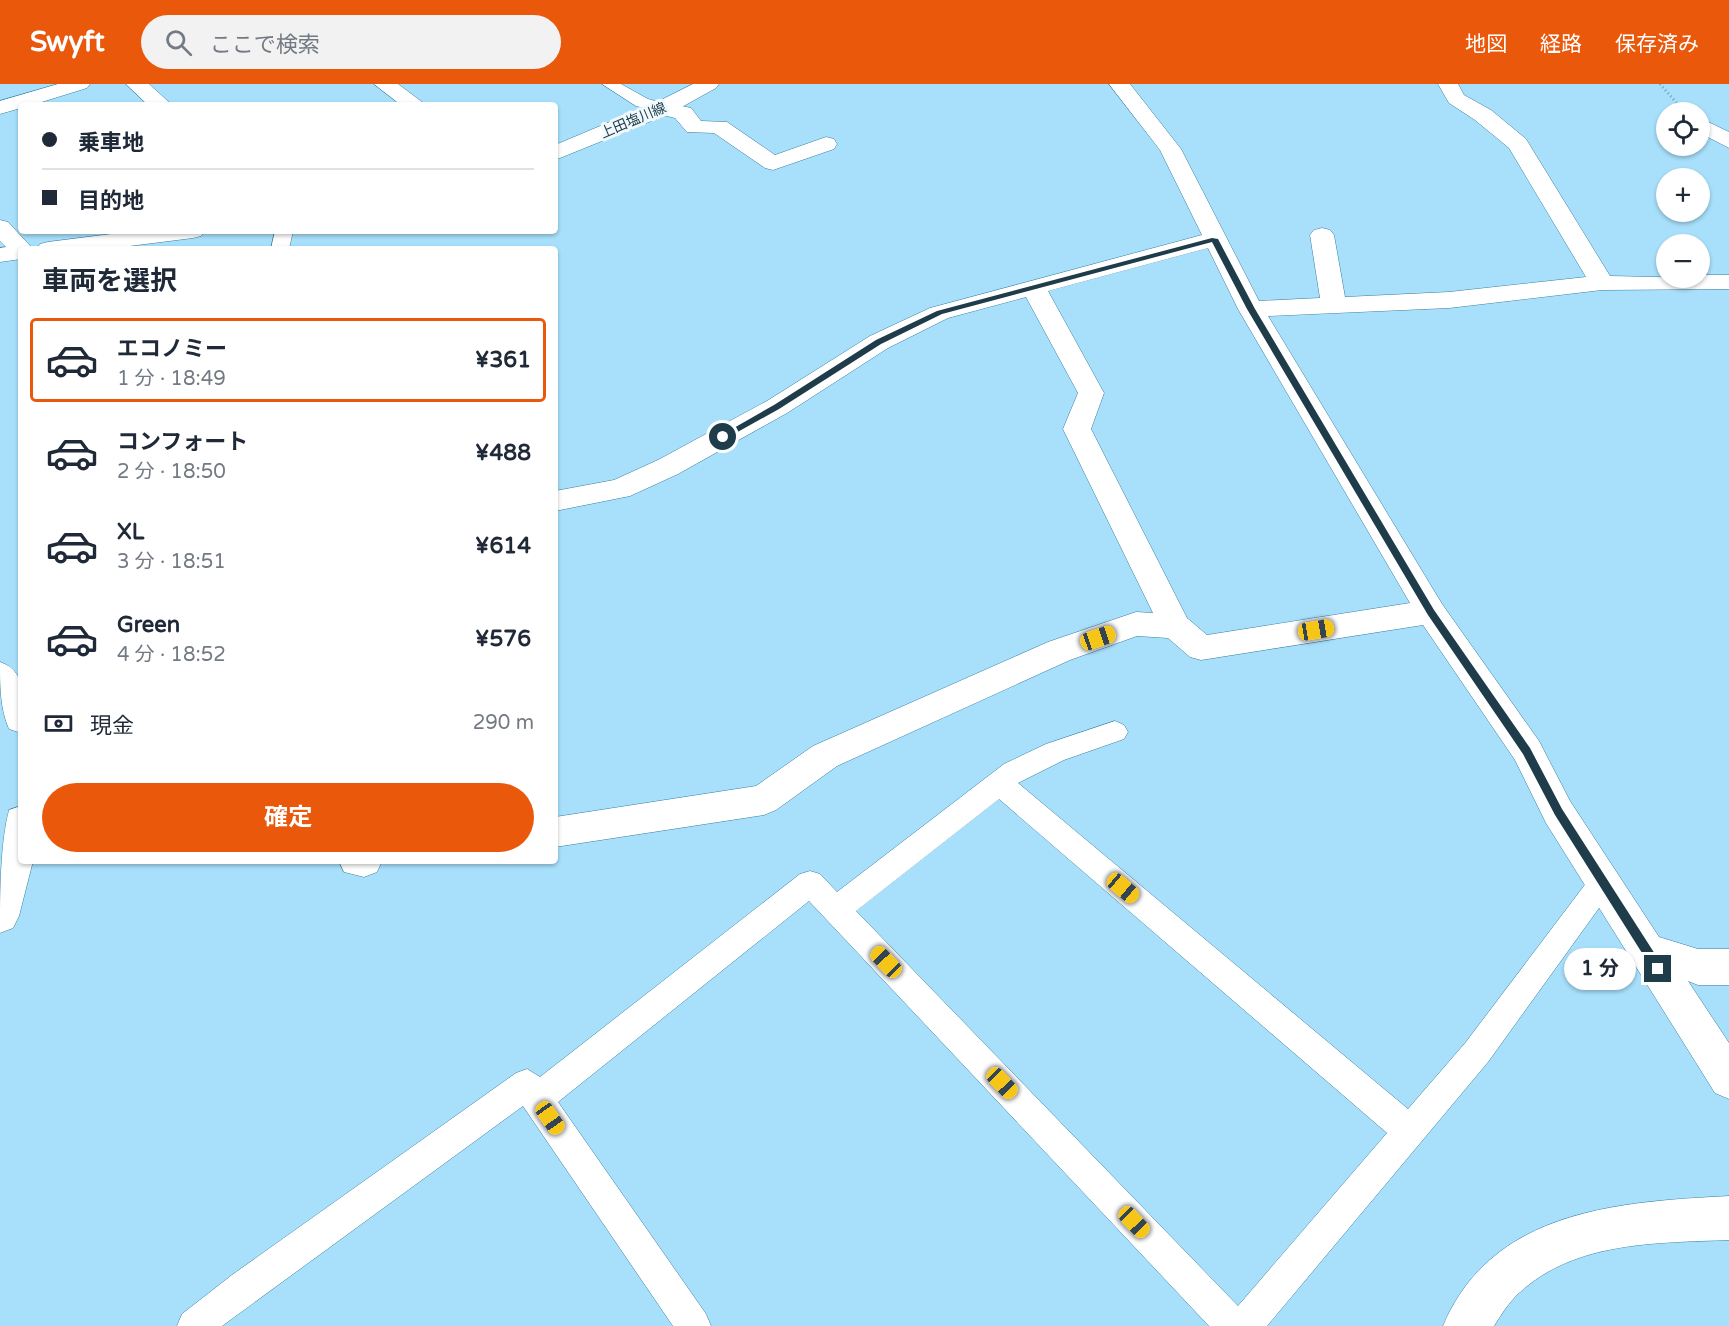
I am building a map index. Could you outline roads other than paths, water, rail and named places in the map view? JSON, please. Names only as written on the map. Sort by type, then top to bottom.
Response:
[{"type":"street","points":[[44,101],[80,84]]},
{"type":"street","points":[[136,84],[157,102]]},
{"type":"street","points":[[384,84],[411,102]]},
{"type":"street","name":"上田塩川線","points":[[558,152],[663,108],[709,84]]},
{"type":"street","points":[[1120,84],[1170,149],[1251,309],[1431,612],[1527,751],[1558,812],[1729,1079]]},
{"type":"street","points":[[1448,84],[1456,99],[1483,115],[1518,144],[1602,283]]},
{"type":"street","points":[[0,108],[18,105]]},
{"type":"street","points":[[663,108],[683,113],[695,127],[719,127],[773,163],[825,144]]},
{"type":"street","points":[[1710,130],[1729,141]]},
{"type":"street","points":[[0,227],[18,248]]},
{"type":"street","points":[[72,246],[169,234]]},
{"type":"street","points":[[1322,235],[1334,305]]},
{"type":"street","points":[[558,500],[620,489],[668,467],[777,407],[879,342],[939,313],[1214,239]]},
{"type":"street","points":[[0,255],[18,252]]},
{"type":"street","points":[[1251,309],[1449,300],[1602,283],[1729,282]]},
{"type":"street","points":[[1033,287],[1091,393],[1077,429],[1176,626],[1201,648],[1431,612]]},
{"type":"street","points":[[558,832],[764,800],[825,756],[1059,651],[1136,624],[1176,626]]},
{"type":"street","points":[[0,916],[18,848]]},
{"type":"street","points":[[1646,950],[1698,967],[1729,967]]},
{"type":"street","points":[[1466,1326],[1502,1279],[1533,1254],[1581,1235],[1629,1223],[1729,1218]]},
{"type":"lane","points":[[610,84],[642,104],[663,108]]},
{"type":"lane","points":[[836,910],[1013,771],[1055,752],[1114,732]]},
{"type":"lane","points":[[998,782],[1409,1131]]},
{"type":"lane","points":[[537,1099],[810,883],[1233,1326]]},
{"type":"lane","points":[[1244,1326],[1477,1052],[1603,883]]},
{"type":"lane","points":[[194,1326],[244,1287],[527,1084],[694,1326]]}]
